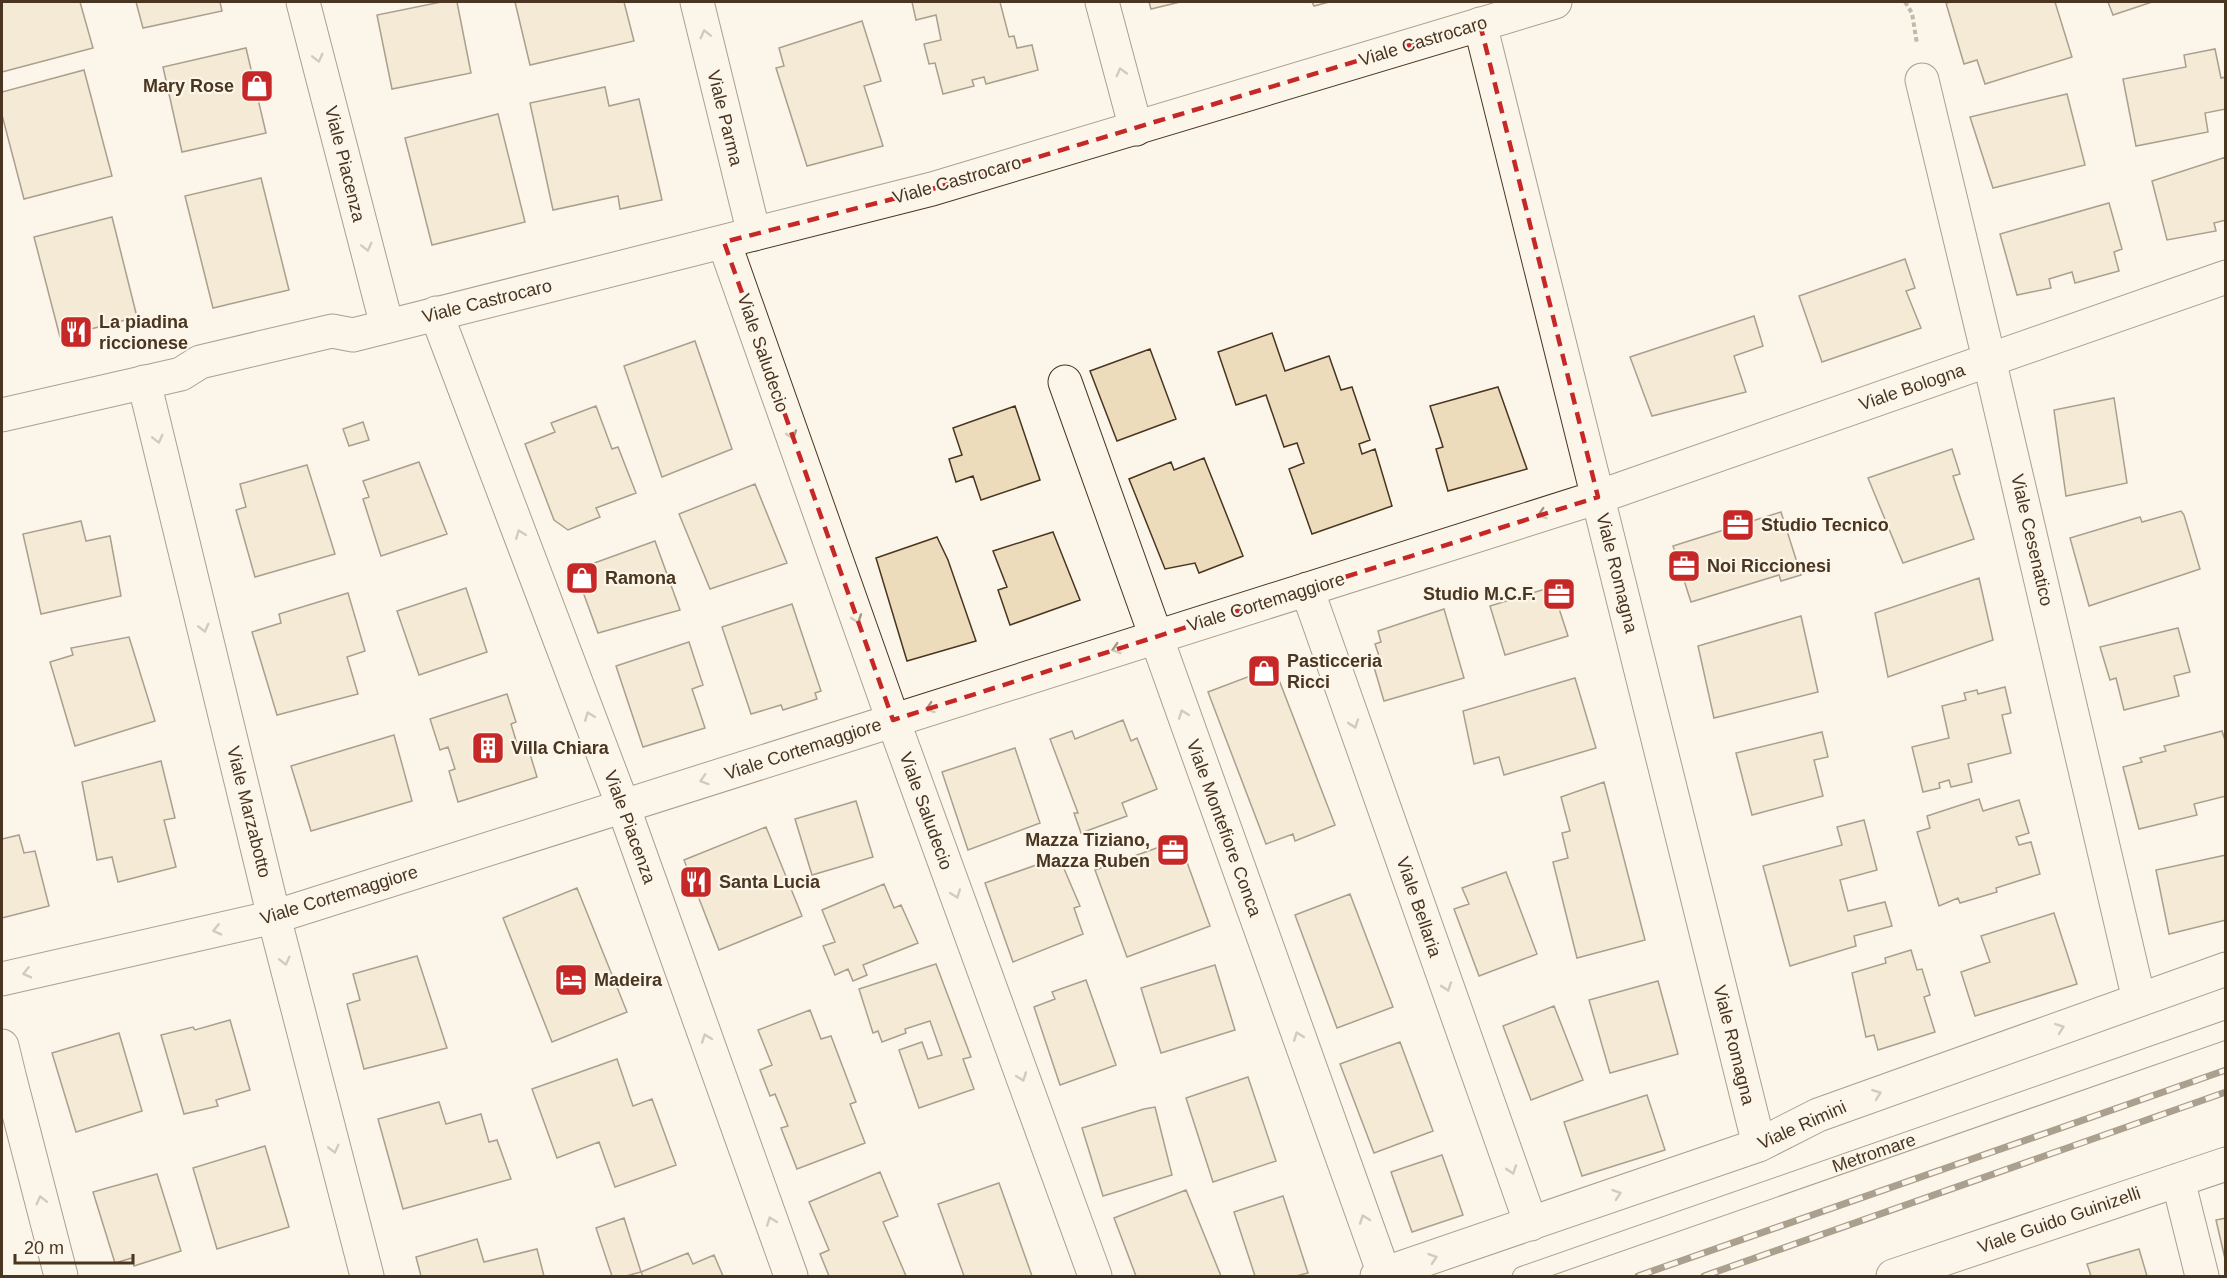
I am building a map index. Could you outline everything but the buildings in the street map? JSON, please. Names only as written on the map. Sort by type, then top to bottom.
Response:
[{"type":"street","name":"Viale Piacenza","points":[[303,2],[387,326]]},
{"type":"street","name":"Viale Parma","points":[[696,2],[739,238]]},
{"type":"street","points":[[1102,2],[1136,129]]},
{"type":"street","name":"Viale Castrocaro","points":[[2,415],[181,374],[206,382],[335,351],[353,335],[932,189],[1136,129],[1477,13],[1555,2]]},
{"type":"street","name":"Viale Romagna","points":[[1477,13],[1759,1145]]},
{"type":"street","name":"Viale Cesenatico","points":[[1922,80],[2139,1000]]},
{"type":"street","name":"Viale Saludecio","points":[[739,238],[893,720],[1095,1276]]},
{"type":"street","name":"Viale Bologna","points":[[1598,497],[2226,277]]},
{"type":"street","name":"Viale Piacenza","points":[[436,313],[623,807],[791,1276]]},
{"type":"street","name":"Viale Marzabotto","points":[[144,382],[274,917],[367,1276]]},
{"type":"street","name":"Viale Montefiore Conca","points":[[1065,382],[1380,1275]]},
{"type":"street","name":"Viale Cortemaggiore","points":[[2,979],[274,917],[1598,497]]},
{"type":"street","name":"Viale Bellaria","points":[[1306,589],[1531,1224]]},
{"type":"street","name":"Viale Rimini","points":[[1380,1275],[1759,1145],[1818,1114],[2226,969]]},
{"type":"street","points":[[2,1046],[6,1080],[61,1276]]},
{"type":"street","name":"Viale Guido Guinizelli","points":[[1893,1276],[2226,1164]]},
{"type":"street","points":[[2178,1180],[2202,1276]]},
{"type":"lane","name":"Metromare","points":[[1522,1276],[2226,1030]]},
{"type":"path","points":[[1905,2],[1912,14],[1922,80]]},
{"type":"highlighted area","points":[[1480,24],[1598,497],[893,720],[724,242],[932,189]]},
{"type":"railway","points":[[1638,1276],[2226,1070]]},
{"type":"railway","points":[[1704,1276],[2226,1092]]},
{"type":"place","name":"Mary Rose","points":[[257,86]]},
{"type":"place","name":"La piadina riccionese","points":[[76,332]]},
{"type":"place","name":"Studio Tecnico","points":[[1738,525]]},
{"type":"place","name":"Noi Riccionesi","points":[[1684,566]]},
{"type":"place","name":"Ramona","points":[[582,578]]},
{"type":"place","name":"Studio M.C.F.","points":[[1559,594]]},
{"type":"place","name":"Pasticceria Ricci","points":[[1264,671]]},
{"type":"place","name":"Villa Chiara","points":[[488,748]]},
{"type":"place","name":"Mazza Tiziano, Mazza Ruben","points":[[1173,850]]},
{"type":"place","name":"Santa Lucia","points":[[696,882]]},
{"type":"place","name":"Madeira","points":[[571,980]]}]
